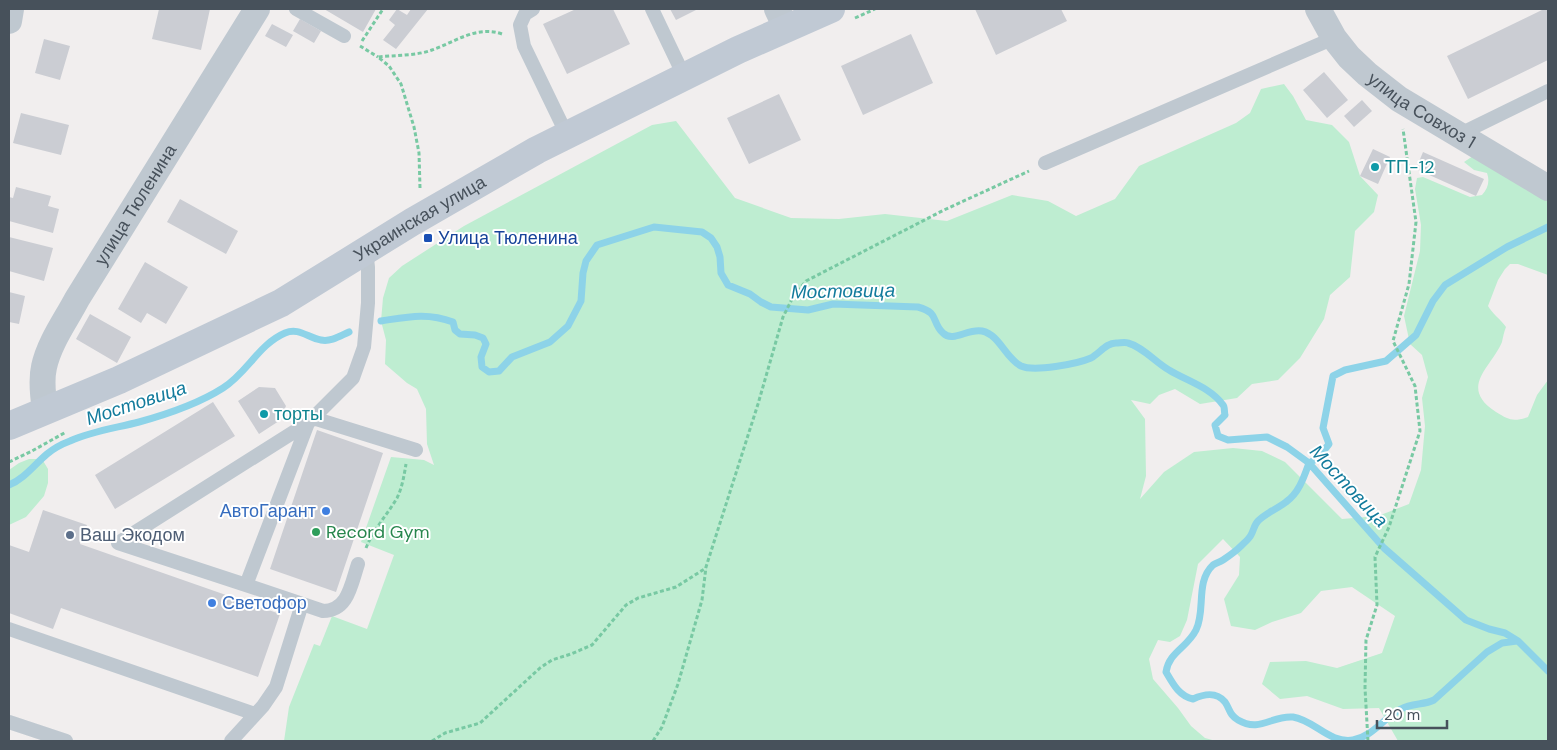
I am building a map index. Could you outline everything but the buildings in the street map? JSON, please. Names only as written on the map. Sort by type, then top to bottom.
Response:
[{"type":"main road","name":"Украинская улица","points":[[9,426],[119,380],[281,303],[366,250],[538,150],[738,50],[782,19],[832,9]]},
{"type":"street","points":[[9,21],[11,9]]},
{"type":"street","name":"улица Тюленина","points":[[44,410],[44,367],[51,348],[77,300],[257,9]]},
{"type":"street","name":"улица Совхоз 1","points":[[1318,9],[1334,38],[1349,57],[1398,99],[1548,188]]},
{"type":"lane","points":[[296,9],[344,36]]},
{"type":"lane","points":[[533,9],[525,14],[520,25],[523,42],[567,135]]},
{"type":"lane","points":[[652,9],[684,76]]},
{"type":"lane","points":[[1045,163],[1334,38]]},
{"type":"lane","points":[[1458,135],[1548,91]]},
{"type":"lane","points":[[358,564],[344,604],[333,611],[323,611],[118,543],[310,420],[353,378],[364,347],[368,304],[366,250]]},
{"type":"lane","points":[[310,420],[412,449]]},
{"type":"lane","points":[[246,585],[310,420]]},
{"type":"lane","points":[[231,741],[263,706],[276,687],[302,604]]},
{"type":"lane","points":[[9,629],[255,714]]},
{"type":"lane","points":[[9,722],[66,741]]},
{"type":"path","points":[[359,46],[383,9]]},
{"type":"path","points":[[420,189],[419,153],[414,127],[401,84],[389,66],[378,57],[431,51],[476,32],[496,32],[523,42]]},
{"type":"path","points":[[1368,741],[1365,688],[1366,640],[1377,605],[1376,557],[1420,431],[1415,386],[1392,341],[1409,284],[1416,222],[1398,99]]},
{"type":"path","points":[[653,741],[662,727],[680,675],[702,600],[706,568],[783,317],[793,297],[806,281],[944,210],[1045,163]]},
{"type":"path","points":[[358,564],[370,539],[397,498],[412,449]]},
{"type":"path","points":[[432,741],[445,733],[480,723],[540,668],[552,660],[592,645],[626,605],[638,598],[676,587],[706,568]]},
{"type":"green space","points":[[1284,84],[1306,120],[1332,125],[1349,142],[1360,176],[1378,195],[1374,212],[1355,231],[1350,277],[1330,295],[1324,319],[1300,358],[1278,380],[1252,384],[1237,398],[1200,404],[1175,389],[1159,395],[1150,404],[1131,400],[1145,419],[1146,476],[1140,499],[1164,472],[1194,452],[1233,448],[1262,451],[1285,462],[1342,519],[1378,516],[1409,504],[1421,470],[1425,426],[1422,398],[1428,377],[1422,355],[1410,344],[1404,316],[1420,251],[1421,225],[1415,189],[1417,178],[1423,177],[1470,197],[1482,195],[1488,185],[1487,173],[1474,170],[1464,162],[1473,156],[1548,192],[1548,275],[1518,264],[1510,264],[1498,280],[1488,306],[1506,327],[1502,342],[1485,369],[1478,386],[1479,394],[1485,403],[1496,412],[1504,417],[1519,419],[1528,417],[1537,395],[1548,380],[1548,741],[1398,741],[1379,708],[1343,709],[1307,696],[1280,699],[1262,684],[1270,662],[1306,661],[1337,668],[1382,653],[1395,616],[1352,587],[1321,591],[1301,613],[1272,622],[1255,630],[1231,626],[1224,599],[1239,575],[1240,557],[1223,539],[1198,564],[1187,620],[1180,636],[1170,642],[1158,640],[1149,659],[1153,679],[1191,726],[1205,738],[1216,741],[284,741],[289,707],[314,644],[320,646],[332,616],[367,629],[394,555],[361,542],[391,457],[424,460],[434,465],[427,444],[426,409],[417,389],[385,364],[386,340],[381,321],[383,298],[389,278],[402,266],[464,226],[652,125],[676,121],[735,198],[791,218],[839,219],[885,214],[947,221],[1012,195],[1048,201],[1076,216],[1115,199],[1139,166],[1236,123],[1250,113],[1261,89]]},
{"type":"green space","points":[[29,459],[42,459],[48,469],[48,483],[44,496],[26,517],[9,525],[9,470]]},
{"type":"waterway","name":"Мостовица","points":[[381,321],[426,316],[453,322],[455,330],[460,334],[475,335],[483,338],[486,344],[481,357],[482,367],[489,372],[499,371],[512,357],[550,342],[568,326],[581,301],[586,261],[597,245],[654,227],[702,232],[711,238],[717,247],[721,273],[728,285],[750,294],[771,307],[808,310],[833,304],[918,307],[930,312],[939,329],[947,336],[956,336],[971,331],[988,333],[1015,362],[1027,368],[1045,368],[1076,363],[1091,358],[1112,343],[1128,343],[1139,348],[1169,370],[1212,393],[1218,399],[1224,406],[1225,415],[1215,425],[1218,436],[1228,440],[1267,437],[1287,447],[1309,463],[1384,548],[1466,620],[1505,633],[1518,641],[1548,671]]},
{"type":"waterway","points":[[1517,641],[1502,643],[1487,652],[1434,700],[1401,709],[1367,735],[1353,740],[1337,739],[1308,722],[1293,717],[1279,718],[1260,724],[1246,724],[1233,716],[1225,702],[1218,696],[1210,694],[1193,699],[1184,695],[1177,689],[1166,672],[1174,655],[1196,630],[1199,622],[1204,580],[1213,565],[1237,550],[1251,535],[1261,518],[1291,498],[1300,484],[1309,463],[1318,458],[1329,444],[1323,428],[1333,376],[1345,370],[1386,361],[1416,335],[1433,301],[1445,285],[1507,247],[1548,227]]},
{"type":"waterway","name":"Мостовица","points":[[9,485],[24,475],[49,452],[67,442],[95,432],[161,416],[213,394],[239,375],[268,344],[285,333],[295,331],[316,339],[328,340],[349,332]]},
{"type":"place","name":"ТП-12","points":[[1375,167]]},
{"type":"place","name":"Улица Тюленина","points":[[428,238]]},
{"type":"place","name":"торты","points":[[264,414]]},
{"type":"place","name":"АвтоГарант","points":[[326,511]]},
{"type":"place","name":"Record Gym","points":[[316,532]]},
{"type":"place","name":"Ваш Экодом","points":[[70,535]]},
{"type":"place","name":"Светофор","points":[[212,603]]}]
